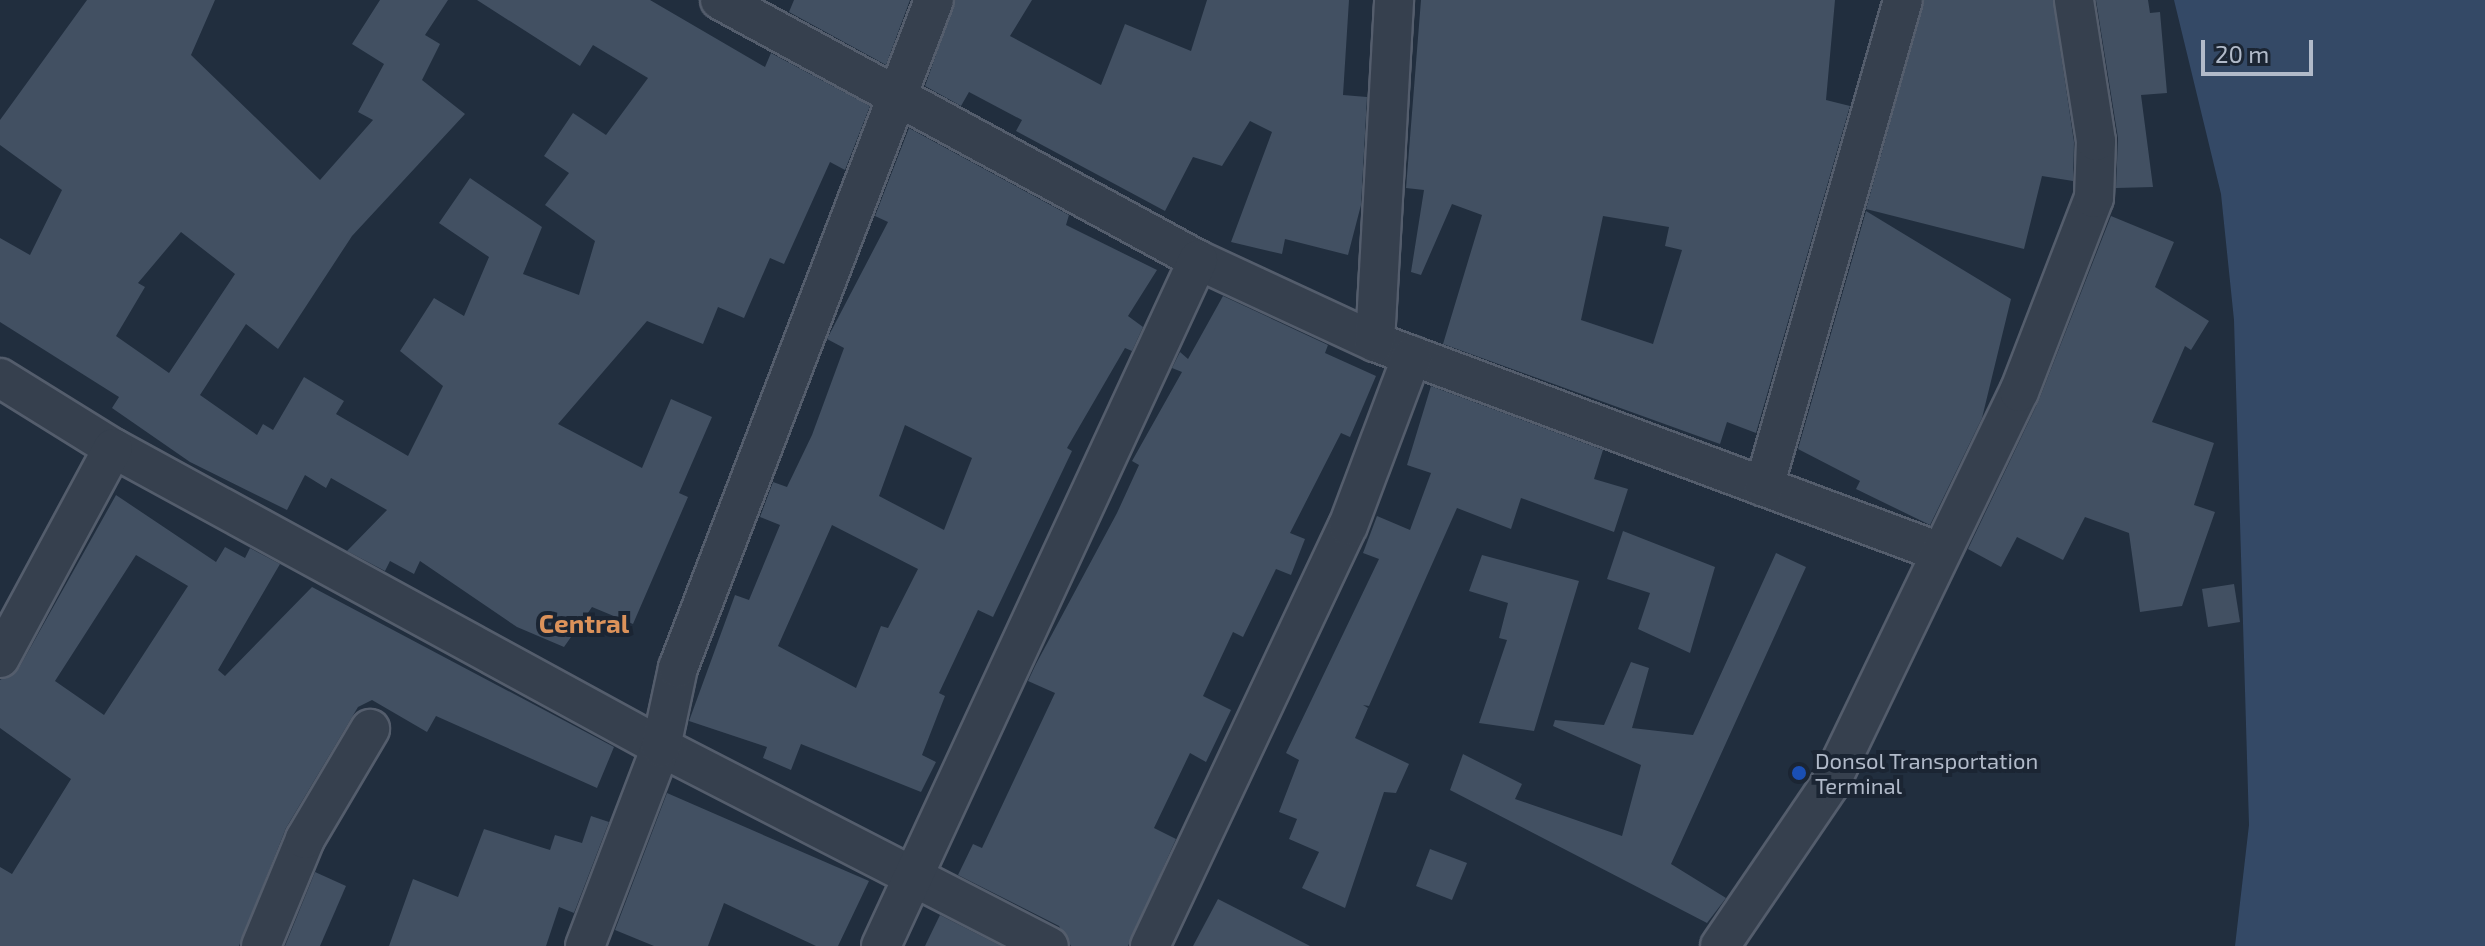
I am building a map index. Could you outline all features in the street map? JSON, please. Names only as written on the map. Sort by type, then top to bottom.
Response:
[{"type":"street","points":[[720,0],[891,97],[1198,260],[1375,342],[1937,551]]},
{"type":"street","points":[[585,946],[661,747],[678,668],[891,97],[934,0]]},
{"type":"street","points":[[1375,342],[1394,0]]},
{"type":"street","points":[[1764,487],[1903,0]]},
{"type":"street","points":[[1720,946],[1830,784],[1937,551],[2019,392],[2094,198],[2096,141],[2074,0]]},
{"type":"street","points":[[881,946],[1198,260]]},
{"type":"street","points":[[1150,946],[1348,526],[1412,356]]},
{"type":"street","points":[[0,378],[113,448],[661,747],[1049,946]]},
{"type":"street","points":[[0,658],[113,448]]},
{"type":"street","points":[[261,946],[305,839],[370,729]]},
{"type":"water","points":[[2174,0],[2485,0],[2485,946],[2235,946],[2249,825],[2234,320],[2221,194]]},
{"type":"building","points":[[87,0],[215,0],[191,55],[320,180],[373,120],[358,112],[384,64],[352,44],[380,0],[448,0],[425,35],[440,44],[422,80],[465,114],[352,236],[278,349],[246,324],[200,395],[257,435],[263,424],[273,430],[304,377],[344,401],[336,414],[408,456],[443,386],[400,351],[434,298],[464,316],[489,257],[439,223],[470,178],[542,227],[523,274],[579,295],[595,241],[545,205],[569,173],[544,156],[573,113],[606,135],[648,78],[593,45],[580,66],[477,0],[650,0],[765,67],[771,53],[870,106],[845,170],[830,162],[784,264],[770,258],[744,318],[718,307],[703,344],[647,321],[558,424],[642,468],[671,399],[712,417],[679,493],[688,497],[633,624],[592,607],[564,647],[517,627],[420,561],[414,574],[390,561],[385,571],[347,551],[387,510],[331,478],[326,488],[305,475],[287,510],[190,462],[112,408],[119,397],[0,322],[0,238],[30,255],[62,190],[0,145],[0,120]],"holes":[[[181,232],[235,274],[169,373],[116,336],[145,287],[138,283]]]},
{"type":"building","points":[[794,0],[910,0],[886,65],[789,12]]},
{"type":"building","points":[[955,0],[1032,0],[1010,36],[1101,85],[1125,24],[1191,51],[1207,0],[1349,0],[1343,95],[1367,97],[1361,205],[1348,255],[1285,239],[1282,254],[1231,242],[1272,132],[1250,121],[1222,166],[1193,157],[1165,211],[1016,131],[1022,120],[969,92],[961,106],[925,86]]},
{"type":"building","points":[[1421,0],[1835,0],[1826,100],[1850,106],[1756,433],[1727,422],[1720,444],[1443,344],[1482,215],[1452,204],[1421,275],[1411,272],[1424,190],[1406,188]],"holes":[[[1603,216],[1669,227],[1665,246],[1682,250],[1653,344],[1581,320]]]},
{"type":"building","points":[[1924,0],[2053,0],[2074,142],[2073,181],[2042,176],[2024,249],[1866,209]]},
{"type":"building","points":[[2096,0],[2148,0],[2150,13],[2160,12],[2167,93],[2141,95],[2153,187],[2116,188],[2118,138]]},
{"type":"building","points":[[909,128],[1069,215],[1066,225],[1157,270],[1128,316],[1143,327],[1132,351],[1125,348],[1067,448],[1072,451],[993,617],[978,610],[939,693],[945,696],[922,755],[936,762],[921,792],[801,744],[791,770],[763,758],[767,747],[689,721],[735,595],[749,600],[780,525],[760,517],[773,482],[787,487],[812,435],[844,348],[827,339],[888,222],[875,216]],"holes":[[[905,425],[972,458],[944,530],[879,496]],[[832,525],[918,569],[888,628],[881,626],[856,688],[778,646]]]},
{"type":"building","points":[[1866,211],[2011,299],[1982,418],[1930,525],[1856,489],[1860,481],[1798,449]]},
{"type":"building","points":[[2111,216],[2174,242],[2155,287],[2209,321],[2191,350],[2185,346],[2152,422],[2214,443],[2194,505],[2215,512],[2182,606],[2140,612],[2129,533],[2085,517],[2063,560],[2017,537],[2001,567],[1968,549],[2039,400]]},
{"type":"building","points":[[1223,296],[1328,345],[1325,353],[1376,376],[1350,437],[1341,433],[1290,533],[1305,539],[1291,575],[1276,569],[1243,637],[1233,632],[1203,696],[1231,710],[1206,762],[1190,753],[1154,828],[1176,839],[1128,946],[1071,946],[1059,926],[958,875],[973,844],[982,848],[1055,693],[1028,681],[1117,513],[1139,465],[1132,461],[1182,372],[1172,368],[1180,352],[1188,359]]},
{"type":"building","points":[[1431,386],[1603,450],[1594,479],[1628,489],[1614,532],[1521,498],[1511,529],[1457,508],[1369,706],[1363,705],[1368,708],[1355,738],[1409,764],[1396,793],[1384,792],[1345,908],[1302,888],[1319,852],[1289,839],[1297,819],[1279,812],[1299,760],[1286,753],[1379,559],[1363,553],[1377,516],[1410,530],[1431,473],[1407,465]]},
{"type":"building","points":[[116,495],[216,562],[225,547],[245,558],[250,548],[280,564],[218,670],[225,676],[312,587],[614,747],[597,788],[436,716],[427,732],[372,700],[358,707],[286,828],[239,946],[0,946],[0,867],[12,874],[71,779],[0,728],[0,680],[19,668]],"holes":[[[136,555],[188,586],[104,715],[55,681]]]},
{"type":"building","points":[[1623,531],[1715,567],[1690,653],[1638,629],[1650,593],[1607,579]]},
{"type":"building","points":[[1776,553],[1806,567],[1671,864],[1726,898],[1707,923],[1450,790],[1463,754],[1522,784],[1515,799],[1622,836],[1641,765],[1553,726],[1555,720],[1604,725],[1631,662],[1649,668],[1632,728],[1693,735]]},
{"type":"building","points":[[1482,555],[1579,581],[1534,731],[1479,723],[1507,640],[1499,638],[1508,603],[1469,591]]},
{"type":"building","points":[[2234,584],[2240,622],[2208,627],[2202,589]]},
{"type":"building","points":[[667,793],[869,881],[838,946],[816,946],[724,903],[708,946],[654,946],[615,930]]},
{"type":"building","points":[[591,816],[609,822],[574,913],[559,907],[546,946],[389,946],[413,879],[458,897],[484,829],[550,850],[555,835],[582,843]]},
{"type":"building","points":[[1430,849],[1467,863],[1452,900],[1416,886]]},
{"type":"building","points":[[315,872],[346,886],[320,946],[285,946]]},
{"type":"building","points":[[1218,899],[1310,946],[1193,946]]},
{"type":"building","points":[[940,915],[1001,946],[925,946]]},
{"type":"place","name":"Donsol Transportation Terminal","points":[[1799,773]]},
{"type":"district","name":"Central","points":[[584,623]]}]
